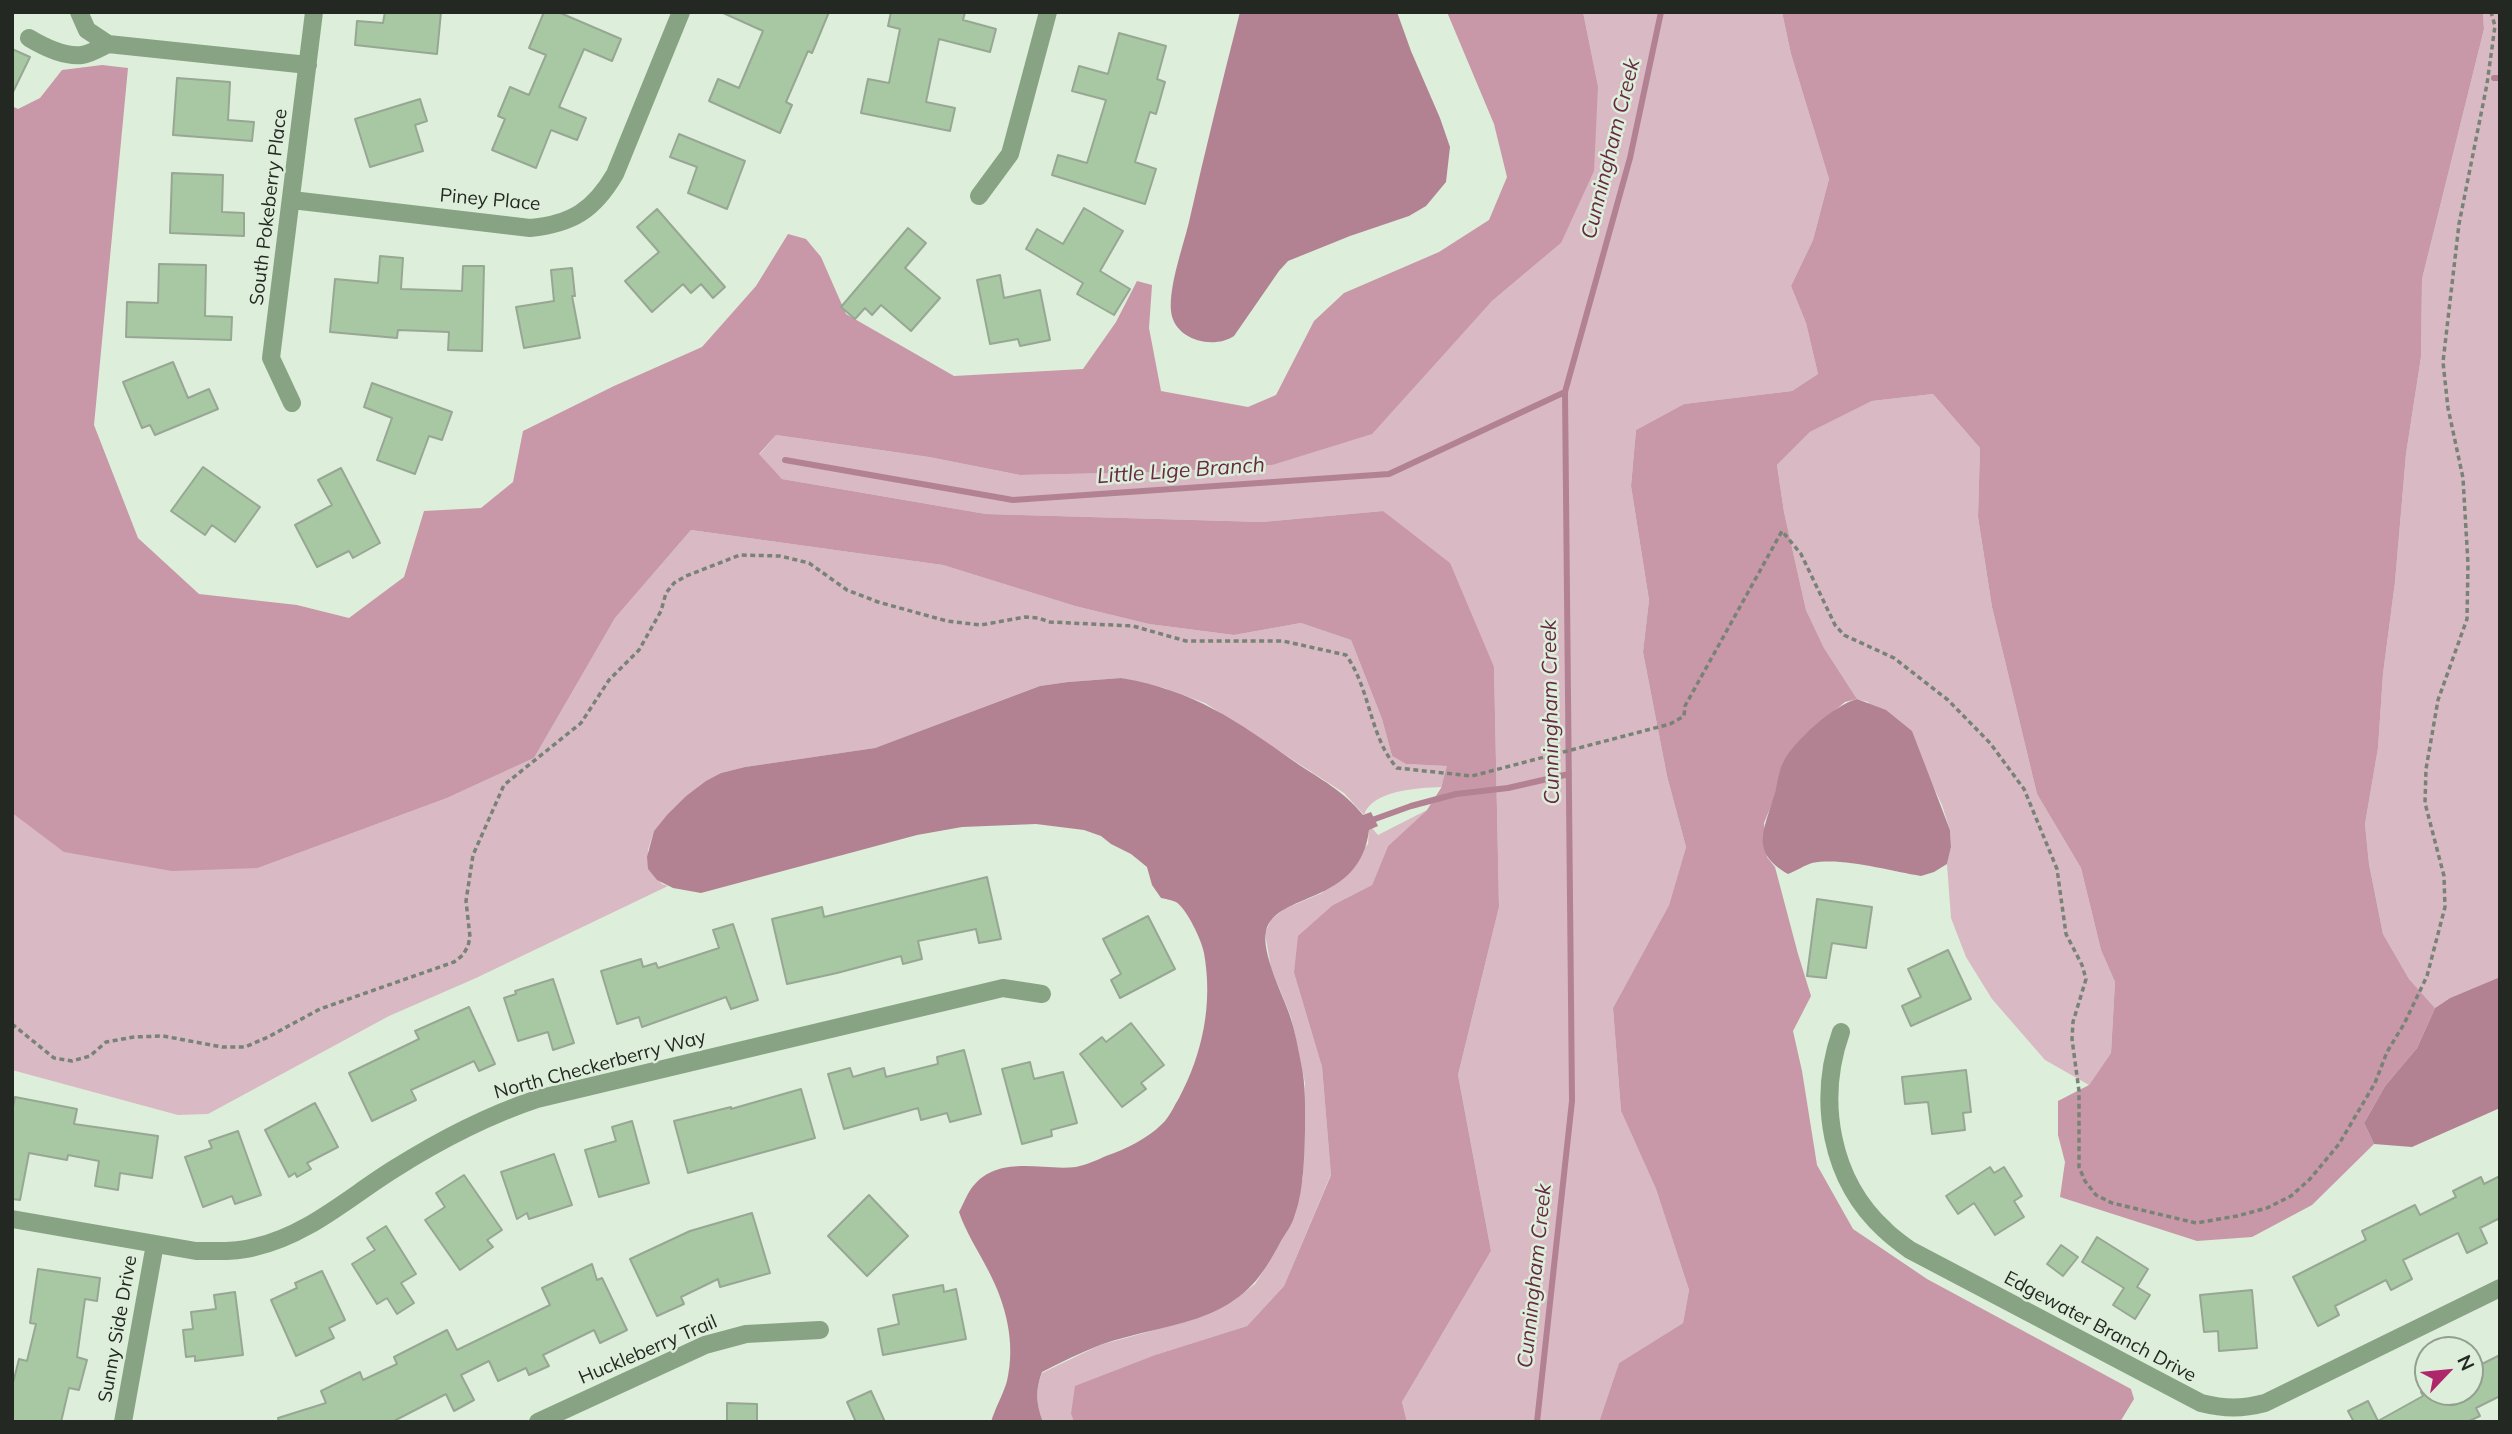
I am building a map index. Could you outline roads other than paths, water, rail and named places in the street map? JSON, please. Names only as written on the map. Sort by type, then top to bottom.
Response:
[{"type":"street","points":[[79,12],[87,30],[108,44],[308,65]]},
{"type":"street","name":"South Pokeberry Place","points":[[292,403],[271,358],[314,12]]},
{"type":"street","name":"Piney Place","points":[[292,200],[530,228],[553,226],[573,218],[589,208],[604,192],[615,174],[681,12]]},
{"type":"street","points":[[979,196],[1010,154],[1048,12]]},
{"type":"street","points":[[29,38],[63,53],[83,55],[108,44]]},
{"type":"street","name":"North Checkerberry Way","points":[[12,1219],[196,1251],[254,1247],[282,1239],[308,1226],[454,1132],[495,1113],[537,1099],[1003,988],[1042,994]]},
{"type":"street","name":"Edgewater Branch Drive","points":[[1841,1032],[1829,1084],[1829,1116],[1834,1143],[1845,1175],[1862,1204],[1884,1230],[1910,1250],[2201,1403],[2222,1409],[2244,1409],[2266,1403],[2500,1288]]},
{"type":"street","name":"Sunny Side Drive","points":[[122,1422],[155,1244]]},
{"type":"street","name":"Huckleberry Trail","points":[[538,1422],[705,1345],[746,1334],[820,1330]]},
{"type":"waterway","name":"Cunningham Creek","points":[[1537,1422],[1572,1101],[1565,392],[1630,158],[1661,12]]},
{"type":"waterway","points":[[2494,78],[2500,78]]},
{"type":"waterway","name":"Little Lige Branch","points":[[785,460],[1013,500],[1389,474],[1565,392]]},
{"type":"waterway","points":[[1375,819],[1456,794],[1508,788],[1569,774]]}]
